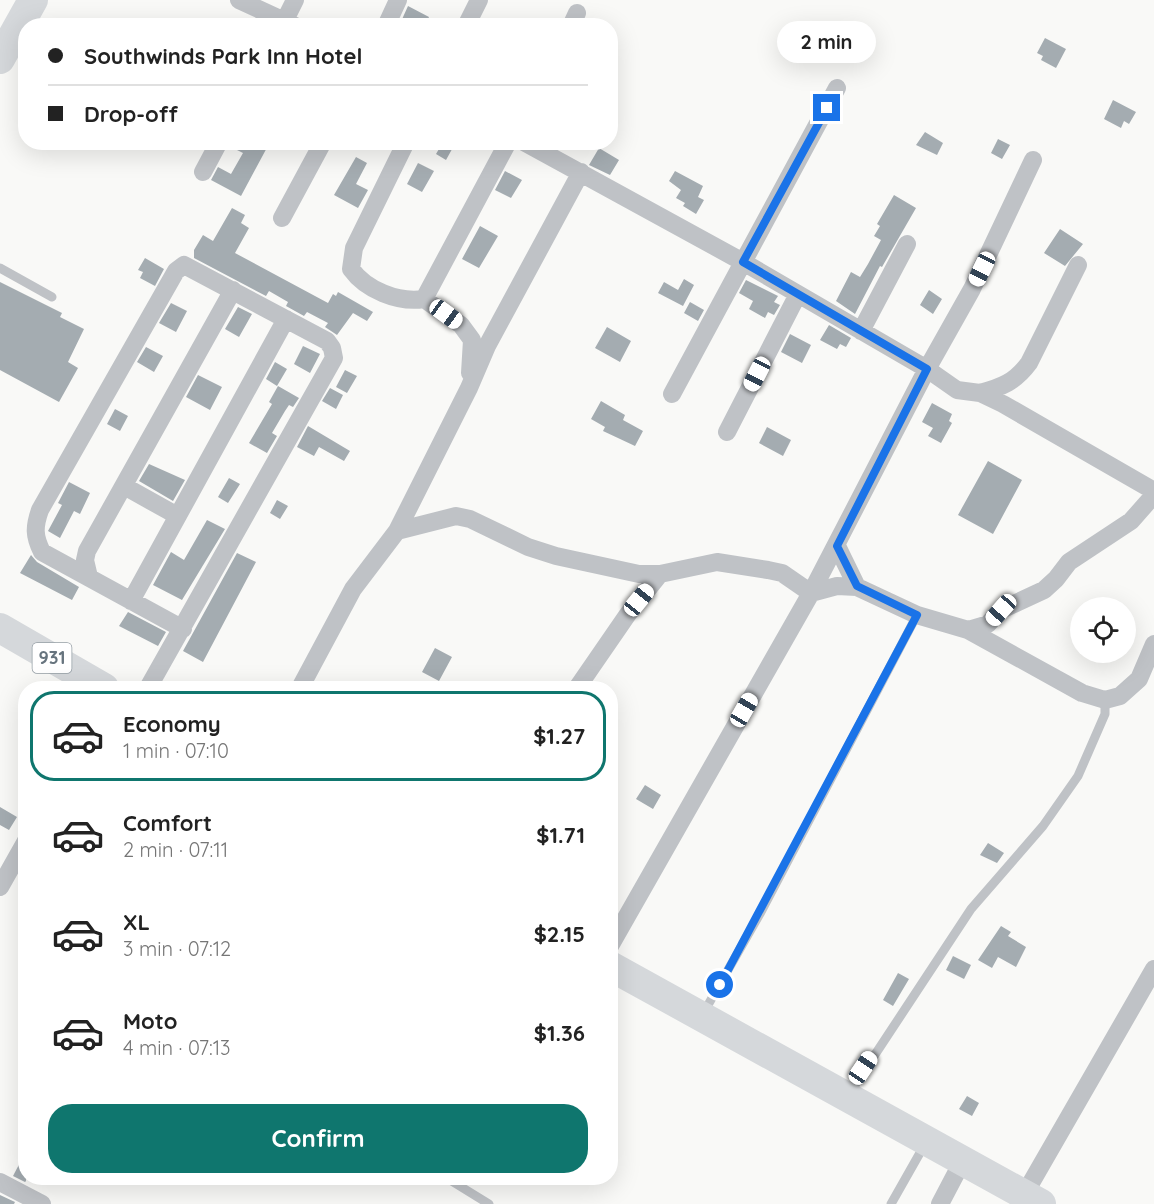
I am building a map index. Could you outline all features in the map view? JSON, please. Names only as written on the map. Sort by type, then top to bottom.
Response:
[{"type":"highway","points":[[23,18],[33,0]]},
{"type":"highway","points":[[0,59],[18,27]]},
{"type":"highway","name":"931","points":[[0,628],[92,681]]},
{"type":"highway","points":[[618,970],[1033,1200]]},
{"type":"street","points":[[239,0],[275,18]]},
{"type":"street","points":[[289,18],[295,0]]},
{"type":"street","points":[[390,18],[398,0]]},
{"type":"street","points":[[470,18],[479,0]]},
{"type":"street","points":[[672,394],[837,88]]},
{"type":"street","points":[[203,172],[215,150]]},
{"type":"street","points":[[282,218],[319,150]]},
{"type":"street","points":[[402,150],[354,248],[351,269],[358,279],[383,292],[411,301],[424,299],[469,332],[472,340],[469,388]]},
{"type":"street","points":[[424,299],[504,150]]},
{"type":"street","points":[[539,150],[743,262],[927,369],[957,390],[980,393],[1007,386],[1018,378],[1029,363],[1078,266]]},
{"type":"street","points":[[618,932],[837,546],[927,369],[972,289],[1033,160]]},
{"type":"street","points":[[304,681],[353,589],[397,531],[469,388],[487,346],[581,172]]},
{"type":"street","points":[[861,331],[907,244]]},
{"type":"street","points":[[152,681],[183,629],[334,358],[332,348],[327,341],[189,266],[179,267],[40,510],[34,527],[35,538],[42,552],[183,629]]},
{"type":"street","points":[[89,577],[85,560],[87,551],[233,290]]},
{"type":"street","points":[[727,432],[798,296]]},
{"type":"street","points":[[130,601],[286,319]]},
{"type":"street","points":[[968,630],[988,624],[1001,610],[1044,590],[1069,562],[1131,521],[1154,493],[980,393]]},
{"type":"street","points":[[124,486],[176,515]]},
{"type":"street","points":[[397,531],[456,516],[470,519],[528,547],[556,556],[639,574],[660,574],[717,562],[782,573],[811,593],[837,586],[857,586],[917,615],[968,630],[1082,693],[1105,700],[1120,696],[1139,679],[1154,644]]},
{"type":"street","points":[[837,546],[857,586]]},
{"type":"street","points":[[582,681],[628,614],[660,574]]},
{"type":"street","points":[[0,887],[18,855]]},
{"type":"street","points":[[1033,1200],[1154,969]]},
{"type":"street","points":[[940,1204],[963,1162]]},
{"type":"street","points":[[0,1182],[42,1204]]},
{"type":"lane","points":[[0,268],[52,297]]},
{"type":"lane","points":[[702,1016],[917,615]]},
{"type":"lane","points":[[847,1096],[863,1068],[970,909],[1043,826],[1078,776],[1105,714],[1105,700]]},
{"type":"lane","points":[[891,1204],[926,1142]]},
{"type":"lane","points":[[458,1185],[489,1204]]},
{"type":"building","points":[[408,6],[429,17],[429,18],[403,18]]},
{"type":"building","points":[[1045,38],[1066,49],[1056,68],[1041,60],[1043,56],[1037,53]]},
{"type":"building","points":[[1113,100],[1136,112],[1129,124],[1124,121],[1121,128],[1104,119]]},
{"type":"building","points":[[925,132],[943,143],[937,155],[916,145]]},
{"type":"building","points":[[998,139],[1010,145],[1002,159],[991,153]]},
{"type":"building","points":[[237,150],[266,150],[241,196],[211,180],[218,167],[231,174],[243,153]]},
{"type":"building","points":[[438,150],[452,150],[446,160],[436,154]]},
{"type":"building","points":[[598,150],[602,150],[619,160],[610,175],[589,165]]},
{"type":"building","points":[[356,157],[367,163],[356,184],[368,190],[358,208],[334,195]]},
{"type":"building","points":[[418,163],[434,171],[422,192],[407,184]]},
{"type":"building","points":[[505,171],[522,180],[511,198],[495,190]]},
{"type":"building","points":[[675,171],[703,186],[698,197],[704,200],[696,214],[683,206],[685,203],[676,198],[681,190],[669,181]]},
{"type":"building","points":[[894,195],[916,208],[882,267],[880,266],[855,314],[836,301],[851,272],[860,277],[868,264],[881,240],[874,236],[880,226],[877,224]]},
{"type":"building","points":[[232,208],[245,215],[241,223],[249,228],[235,253],[328,303],[333,294],[336,296],[338,292],[373,312],[367,321],[353,313],[337,335],[325,327],[328,323],[307,312],[304,316],[286,306],[288,302],[269,291],[266,296],[194,258],[194,250],[203,235],[213,241]]},
{"type":"building","points":[[480,226],[498,236],[479,268],[462,259]]},
{"type":"building","points":[[1060,229],[1083,244],[1065,266],[1044,253]]},
{"type":"building","points":[[145,258],[164,269],[155,286],[140,278],[143,272],[138,270]]},
{"type":"building","points":[[684,279],[694,285],[683,306],[658,293],[664,282],[678,290]]},
{"type":"building","points":[[746,280],[778,296],[774,302],[780,305],[774,315],[768,312],[765,318],[749,309],[753,301],[739,293]]},
{"type":"building","points":[[0,282],[62,313],[60,317],[84,329],[68,362],[78,368],[59,402],[0,370]]},
{"type":"building","points":[[929,290],[942,299],[933,314],[920,305]]},
{"type":"building","points":[[690,302],[704,310],[698,321],[684,313]]},
{"type":"building","points":[[171,303],[187,311],[176,332],[159,323]]},
{"type":"building","points":[[238,307],[252,314],[239,337],[225,329]]},
{"type":"building","points":[[829,325],[851,338],[846,347],[840,344],[837,349],[820,340]]},
{"type":"building","points":[[607,327],[631,341],[620,362],[595,348]]},
{"type":"building","points":[[790,334],[811,345],[802,363],[781,352]]},
{"type":"building","points":[[303,346],[320,354],[310,373],[294,364]]},
{"type":"building","points":[[146,347],[163,356],[154,372],[137,362]]},
{"type":"building","points":[[275,362],[287,369],[277,386],[266,379]]},
{"type":"building","points":[[345,370],[357,376],[347,393],[336,387]]},
{"type":"building","points":[[198,375],[222,387],[210,410],[186,397]]},
{"type":"building","points":[[278,386],[299,398],[293,407],[289,405],[272,433],[277,436],[267,453],[249,443],[272,404],[269,402]]},
{"type":"building","points":[[330,388],[343,395],[336,409],[322,401]]},
{"type":"building","points":[[601,401],[625,415],[623,420],[643,431],[635,446],[603,431],[605,427],[591,419]]},
{"type":"building","points":[[932,403],[952,414],[949,421],[952,423],[941,443],[928,436],[933,428],[922,422]]},
{"type":"building","points":[[115,409],[128,416],[120,431],[107,424]]},
{"type":"building","points":[[308,426],[350,451],[344,461],[319,447],[314,456],[297,447]]},
{"type":"building","points":[[767,427],[791,440],[783,456],[759,443]]},
{"type":"building","points":[[988,461],[1022,480],[993,534],[958,515]]},
{"type":"building","points":[[149,464],[185,480],[173,501],[139,481]]},
{"type":"building","points":[[229,478],[240,484],[228,503],[218,497]]},
{"type":"building","points":[[69,482],[90,493],[80,514],[74,511],[60,538],[48,531],[62,505],[58,503]]},
{"type":"building","points":[[277,500],[288,506],[280,519],[270,513]]},
{"type":"building","points":[[207,520],[225,529],[182,600],[153,585],[171,552],[184,560]]},
{"type":"building","points":[[237,553],[256,562],[203,662],[183,651]]},
{"type":"building","points":[[31,555],[37,562],[79,587],[72,600],[20,573]]},
{"type":"building","points":[[128,612],[166,632],[158,646],[119,626]]},
{"type":"building","points":[[435,648],[452,657],[439,681],[422,672]]},
{"type":"building","points":[[645,785],[661,795],[653,809],[636,799]]},
{"type":"building","points":[[0,807],[17,817],[9,830],[0,825]]},
{"type":"building","points":[[988,843],[1004,853],[997,863],[980,855]]},
{"type":"building","points":[[1001,926],[1011,932],[1008,936],[1026,947],[1016,967],[998,957],[992,968],[978,960]]},
{"type":"building","points":[[953,956],[971,965],[964,979],[946,970]]},
{"type":"building","points":[[898,973],[909,979],[893,1006],[883,1000]]},
{"type":"building","points":[[967,1096],[979,1103],[972,1116],[959,1109]]},
{"type":"building","points":[[18,1166],[18,1178],[13,1176]]},
{"type":"building","points":[[0,1195],[15,1202],[14,1204],[0,1204]]},
{"type":"route","points":[[720,985],[917,615],[857,586],[837,546],[927,369],[743,262],[827,108]]}]
